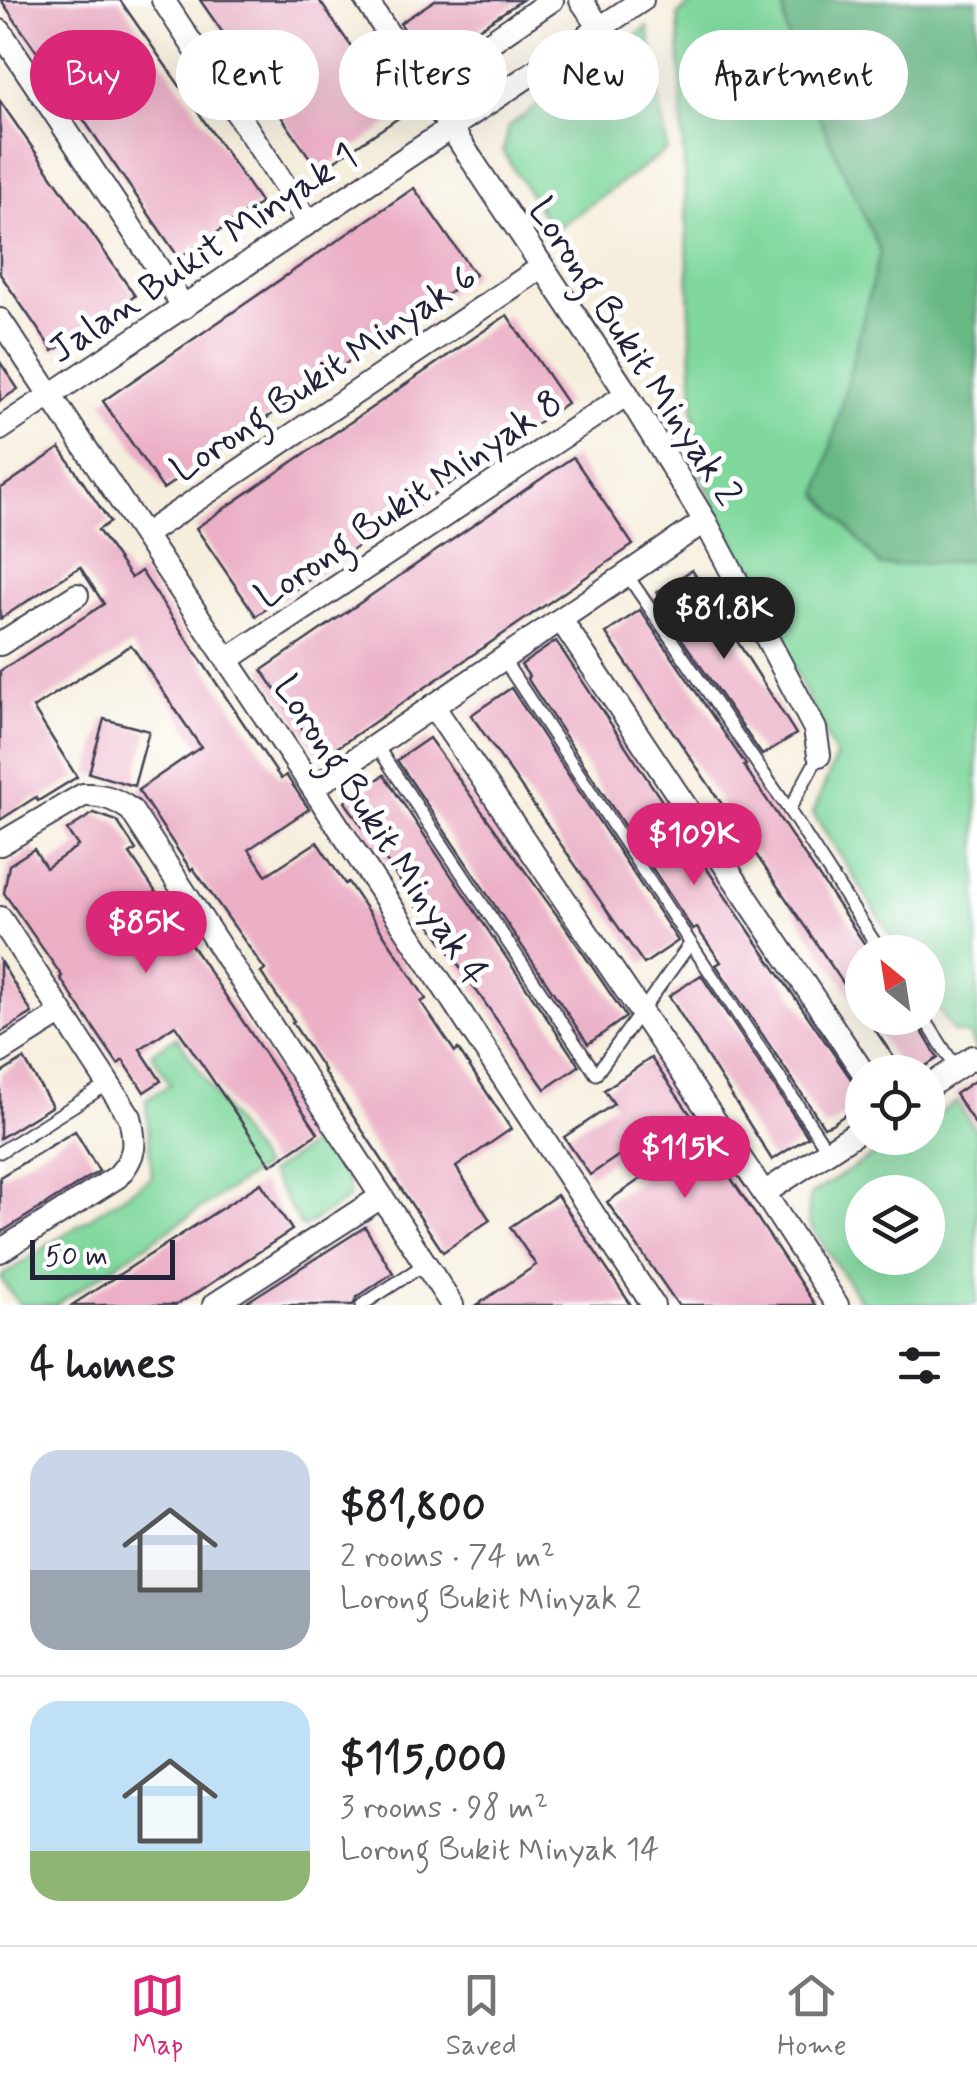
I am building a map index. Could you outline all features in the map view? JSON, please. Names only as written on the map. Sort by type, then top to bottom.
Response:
[{"type":"street","points":[[163,0],[309,222]]},
{"type":"street","points":[[507,31],[552,0]]},
{"type":"street","points":[[581,0],[600,28]]},
{"type":"street","name":"Jalan Bukit Minyak 1","points":[[0,429],[642,0]]},
{"type":"street","name":"Lorong Bukit Minyak 2","points":[[371,2],[388,30]]},
{"type":"street","points":[[0,31],[184,307]]},
{"type":"street","name":"Lorong Bukit Minyak 2","points":[[445,120],[626,394],[705,522],[815,729],[819,755]]},
{"type":"street","name":"Lorong Bukit Minyak 6","points":[[144,536],[542,266]]},
{"type":"street","name":"Lorong Bukit Minyak 4","points":[[0,320],[653,1305]]},
{"type":"street","name":"Lorong Bukit Minyak 8","points":[[227,660],[626,394]]},
{"type":"street","points":[[313,788],[705,522]]},
{"type":"street","points":[[0,644],[77,595]]},
{"type":"street","points":[[560,620],[852,1055]]},
{"type":"street","points":[[433,706],[837,1305]]},
{"type":"street","points":[[0,844],[83,795],[99,794],[131,810],[452,1305]]},
{"type":"street","points":[[0,1251],[117,1177],[130,1162],[134,1138],[130,1117],[4,933]]},
{"type":"street","points":[[0,1052],[62,1013]]},
{"type":"street","points":[[945,1075],[965,1062]]},
{"type":"street","points":[[764,1193],[845,1140]]},
{"type":"street","points":[[214,1305],[381,1197]]},
{"type":"lane","points":[[626,575],[789,810],[870,935]]},
{"type":"lane","points":[[502,659],[828,1151]]},
{"type":"lane","points":[[376,745],[596,1074],[690,944]]},
{"type":"lane","points":[[789,810],[819,755]]},
{"type":"lane","points":[[940,1035],[965,1062]]},
{"type":"lane","points":[[0,1152],[108,1084]]},
{"type":"lane","points":[[362,1305],[425,1264]]},
{"type":"green space","points":[[695,0],[782,0],[787,30],[679,30],[679,40],[678,15]]},
{"type":"green space","points":[[782,0],[977,0],[977,560],[881,566],[819,494],[880,251],[820,120],[908,120],[908,30],[787,30]]},
{"type":"green space","points":[[659,98],[667,150],[553,231],[503,152],[509,126],[527,113],[527,120],[659,120]]},
{"type":"green space","points":[[682,120],[820,120],[880,251],[819,495],[882,566],[977,560],[977,1052],[969,1035],[953,1032],[945,1019],[945,935],[891,935],[813,813],[836,757],[696,464]]},
{"type":"green space","points":[[177,1037],[263,1167],[56,1305],[19,1305],[0,1277],[152,1177],[146,1100],[170,1084],[151,1053]]},
{"type":"green space","points":[[957,1102],[977,1133],[977,1302],[863,1305],[808,1222],[810,1195],[874,1155],[945,1155],[945,1109]]},
{"type":"green space","points":[[320,1139],[347,1179],[349,1198],[302,1228],[269,1173]]},
{"type":"building","points":[[1,0],[120,0],[141,30],[30,30],[30,42]]},
{"type":"building","points":[[200,0],[319,0],[340,30],[339,120],[396,120],[319,171],[284,120],[319,120],[319,30],[221,30]]},
{"type":"building","points":[[435,0],[522,0],[477,30],[405,30],[400,23]]},
{"type":"building","points":[[156,52],[176,81],[176,120],[203,120],[261,203],[179,258],[84,120],[156,120]]},
{"type":"building","points":[[0,101],[135,296],[53,351],[0,274]]},
{"type":"building","points":[[414,188],[475,275],[163,489],[103,401]]},
{"type":"building","points":[[507,315],[567,403],[256,616],[196,528]]},
{"type":"building","points":[[0,362],[18,389],[0,401]]},
{"type":"building","points":[[60,448],[110,522],[98,530],[131,578],[141,571],[281,779],[286,775],[309,809],[249,849],[266,875],[317,842],[399,957],[426,999],[421,1002],[455,1052],[458,1049],[511,1129],[456,1167],[490,1220],[443,1252],[261,973],[265,970],[138,790],[201,747],[131,645],[33,708],[77,777],[0,820],[0,671],[104,604],[80,567],[0,619],[0,489]]},
{"type":"building","points":[[573,457],[633,545],[322,758],[262,670]]},
{"type":"building","points":[[692,570],[796,734],[762,755],[655,600],[660,597],[657,592]]},
{"type":"building","points":[[640,610],[746,765],[858,935],[845,935],[845,986],[606,633]]},
{"type":"building","points":[[556,641],[845,1070],[845,1115],[832,1124],[824,1127],[716,965],[721,962],[697,928],[693,930],[521,665]]},
{"type":"building","points":[[511,688],[678,941],[644,964],[471,715]]},
{"type":"building","points":[[104,719],[149,731],[134,786],[89,773]]},
{"type":"building","points":[[429,738],[626,1017],[588,1044],[397,760]]},
{"type":"building","points":[[384,775],[579,1066],[545,1089],[345,802]]},
{"type":"building","points":[[94,813],[117,821],[136,850],[130,854],[318,1133],[271,1165],[175,1025],[140,1049],[161,1081],[144,1092],[123,1060],[118,1064],[4,893],[9,865],[34,849],[46,868],[78,846],[67,830]]},
{"type":"building","points":[[0,961],[32,1013],[0,1033]]},
{"type":"building","points":[[701,975],[808,1137],[772,1160],[669,996]]},
{"type":"building","points":[[879,1035],[924,1035],[936,1055],[892,1055]]},
{"type":"building","points":[[651,1058],[815,1305],[678,1305],[607,1202],[658,1167],[640,1141],[590,1175],[564,1137],[614,1104],[604,1090]]},
{"type":"building","points":[[24,1059],[52,1106],[0,1138],[0,1074]]},
{"type":"building","points":[[977,1079],[977,1127],[955,1094]]},
{"type":"building","points":[[75,1131],[99,1171],[0,1233],[0,1177]]},
{"type":"building","points":[[261,1183],[292,1230],[198,1292],[176,1305],[72,1305]]},
{"type":"building","points":[[557,1195],[631,1305],[477,1305],[536,1265],[510,1227]]},
{"type":"building","points":[[365,1227],[393,1273],[357,1297],[353,1305],[242,1305]]}]
